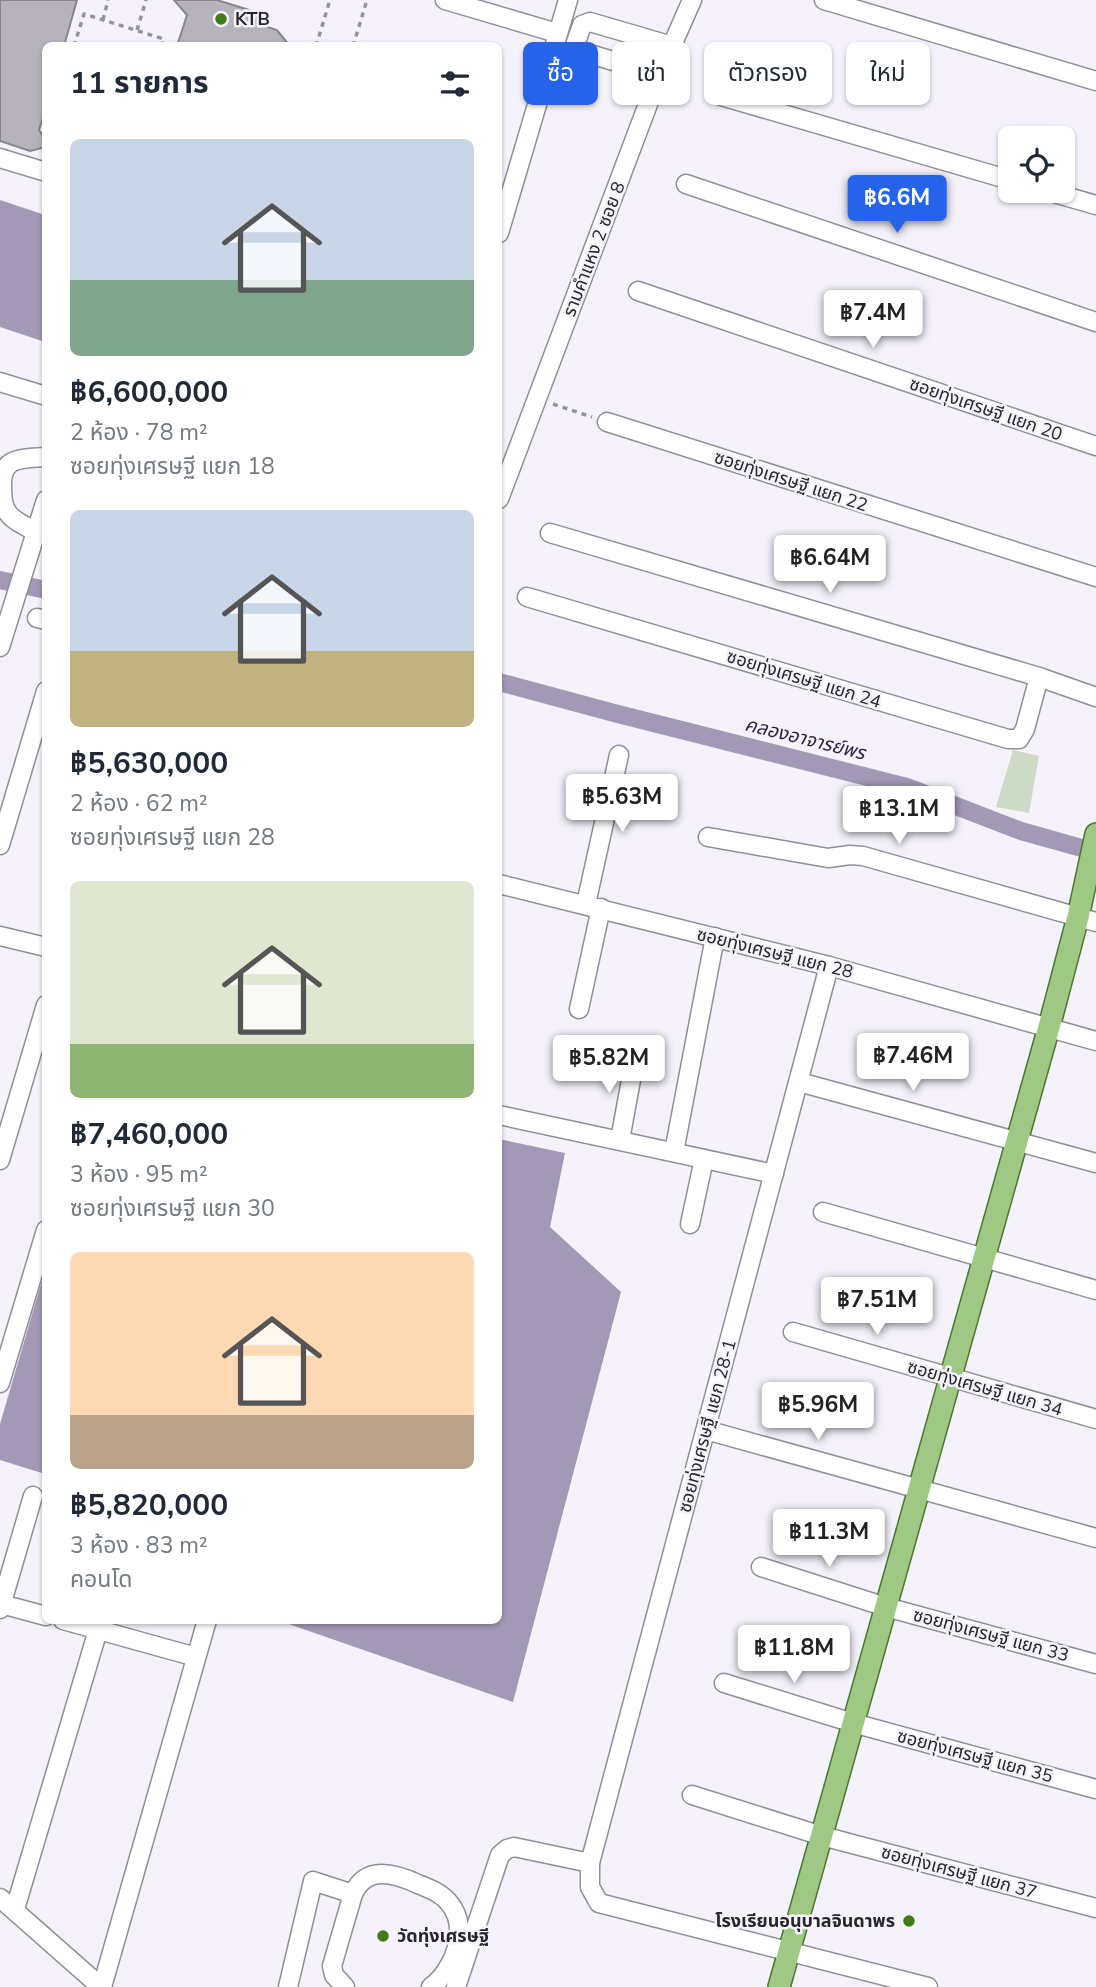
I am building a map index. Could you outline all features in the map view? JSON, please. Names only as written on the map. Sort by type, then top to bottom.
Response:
[{"type":"main road","points":[[779,1987],[1049,1027],[1087,919],[1092,847]]},
{"type":"street","points":[[446,0],[557,33]]},
{"type":"street","points":[[502,223],[568,0]]},
{"type":"street","name":"รามคำแหง 2 ซอย 8","points":[[674,42],[692,0]]},
{"type":"street","points":[[824,0],[1096,81]]},
{"type":"street","points":[[612,60],[578,50],[575,45],[582,25],[590,22],[656,42]]},
{"type":"street","name":"รามคำแหง 2 ซอย 8","points":[[502,491],[648,105]]},
{"type":"street","points":[[752,105],[998,177]]},
{"type":"street","points":[[0,158],[42,171]]},
{"type":"street","points":[[686,184],[1096,322]]},
{"type":"street","points":[[1075,199],[1096,205]]},
{"type":"street","name":"ซอยทุ่งเศรษฐี แยก 20","points":[[638,291],[1096,446]]},
{"type":"street","points":[[0,382],[42,395]]},
{"type":"street","name":"ซอยทุ่งเศรษฐี แยก 22","points":[[607,422],[1096,577]]},
{"type":"street","points":[[36,532],[8,514],[2,499],[1,478],[5,467],[15,459],[42,457]]},
{"type":"street","points":[[0,647],[42,513]]},
{"type":"street","points":[[550,533],[1039,677],[1096,697]]},
{"type":"street","name":"ซอยทุ่งเศรษฐี แยก 24","points":[[527,597],[1008,739],[1019,738],[1026,729],[1039,677]]},
{"type":"street","points":[[0,845],[42,704]]},
{"type":"street","points":[[579,1009],[593,906],[620,755]]},
{"type":"street","points":[[708,837],[828,858],[863,856],[1087,919]]},
{"type":"street","name":"ซอยทุ่งเศรษฐี แยก 28","points":[[502,885],[830,966],[1096,1041]]},
{"type":"street","points":[[0,936],[42,946]]},
{"type":"street","points":[[674,1152],[715,937]]},
{"type":"street","name":"ซอยทุ่งเศรษฐี แยก 28-1","points":[[790,1950],[599,1903],[590,1887],[590,1863],[830,966]]},
{"type":"street","points":[[0,1160],[42,1018]]},
{"type":"street","points":[[620,1140],[635,1058]]},
{"type":"street","points":[[799,1083],[1096,1163]]},
{"type":"street","points":[[502,1116],[774,1174]]},
{"type":"street","points":[[690,1224],[704,1159]]},
{"type":"street","points":[[823,1212],[1096,1290]]},
{"type":"street","points":[[0,1383],[42,1243]]},
{"type":"street","name":"ซอยทุ่งเศรษฐี แยก 34","points":[[793,1332],[1096,1419]]},
{"type":"street","points":[[706,1430],[1096,1538]]},
{"type":"street","points":[[33,1496],[1,1606],[42,1615]]},
{"type":"street","name":"ซอยทุ่งเศรษฐี แยก 33","points":[[761,1567],[886,1607],[1096,1664]]},
{"type":"street","points":[[0,1898],[102,1987],[205,1624]]},
{"type":"street","points":[[15,1909],[99,1625],[196,1657]]},
{"type":"street","name":"ซอยทุ่งเศรษฐี แยก 35","points":[[724,1684],[853,1723],[1096,1788]]},
{"type":"street","name":"ซอยทุ่งเศรษฐี แยก 37","points":[[692,1795],[822,1836],[1096,1908]]},
{"type":"street","points":[[456,1987],[500,1855],[514,1847],[590,1863]]},
{"type":"street","points":[[345,1987],[334,1975],[332,1966],[353,1894],[363,1879],[383,1873],[402,1877],[439,1893],[451,1905],[456,1916],[459,1932],[456,1954],[449,1968],[431,1987]]},
{"type":"street","points":[[288,1987],[313,1881],[353,1894]]},
{"type":"street","points":[[790,1950],[928,1987]]},
{"type":"path","points":[[103,20],[108,0]]},
{"type":"path","points":[[137,30],[146,0]]},
{"type":"path","points":[[317,42],[330,0]]},
{"type":"path","points":[[354,42],[367,0]]},
{"type":"path","points":[[75,42],[84,13],[164,39],[163,42]]},
{"type":"path","points":[[537,398],[607,422]]},
{"type":"green space","points":[[1013,750],[1039,756],[1029,813],[996,807]]},
{"type":"shaded area","points":[[0,200],[42,214],[42,341],[0,327]]},
{"type":"shaded area","points":[[502,1140],[565,1153],[550,1227],[621,1292],[513,1702],[289,1624],[502,1624]]},
{"type":"shaded area","points":[[42,1280],[42,1473],[0,1460],[0,1424]]},
{"type":"building","points":[[0,0],[77,0],[65,42],[42,42],[42,121],[39,130],[42,134],[42,148],[30,151],[0,141]]},
{"type":"building","name":"KTB","points":[[174,0],[217,0],[259,13],[255,23],[277,30],[287,42],[178,42],[187,15]]},
{"type":"waterway","name":"คลองอาจารย์พร","points":[[0,580],[42,589]]},
{"type":"waterway","name":"คลองอาจารย์พร","points":[[502,683],[907,787],[1021,831],[1096,852]]},
{"type":"place","name":"KTB","points":[[221,19]]},
{"type":"place","name":"โรงเรียนอนุบาลจินดาพร","points":[[909,1921]]},
{"type":"place","name":"วัดทุ่งเศรษฐี","points":[[383,1936]]}]
